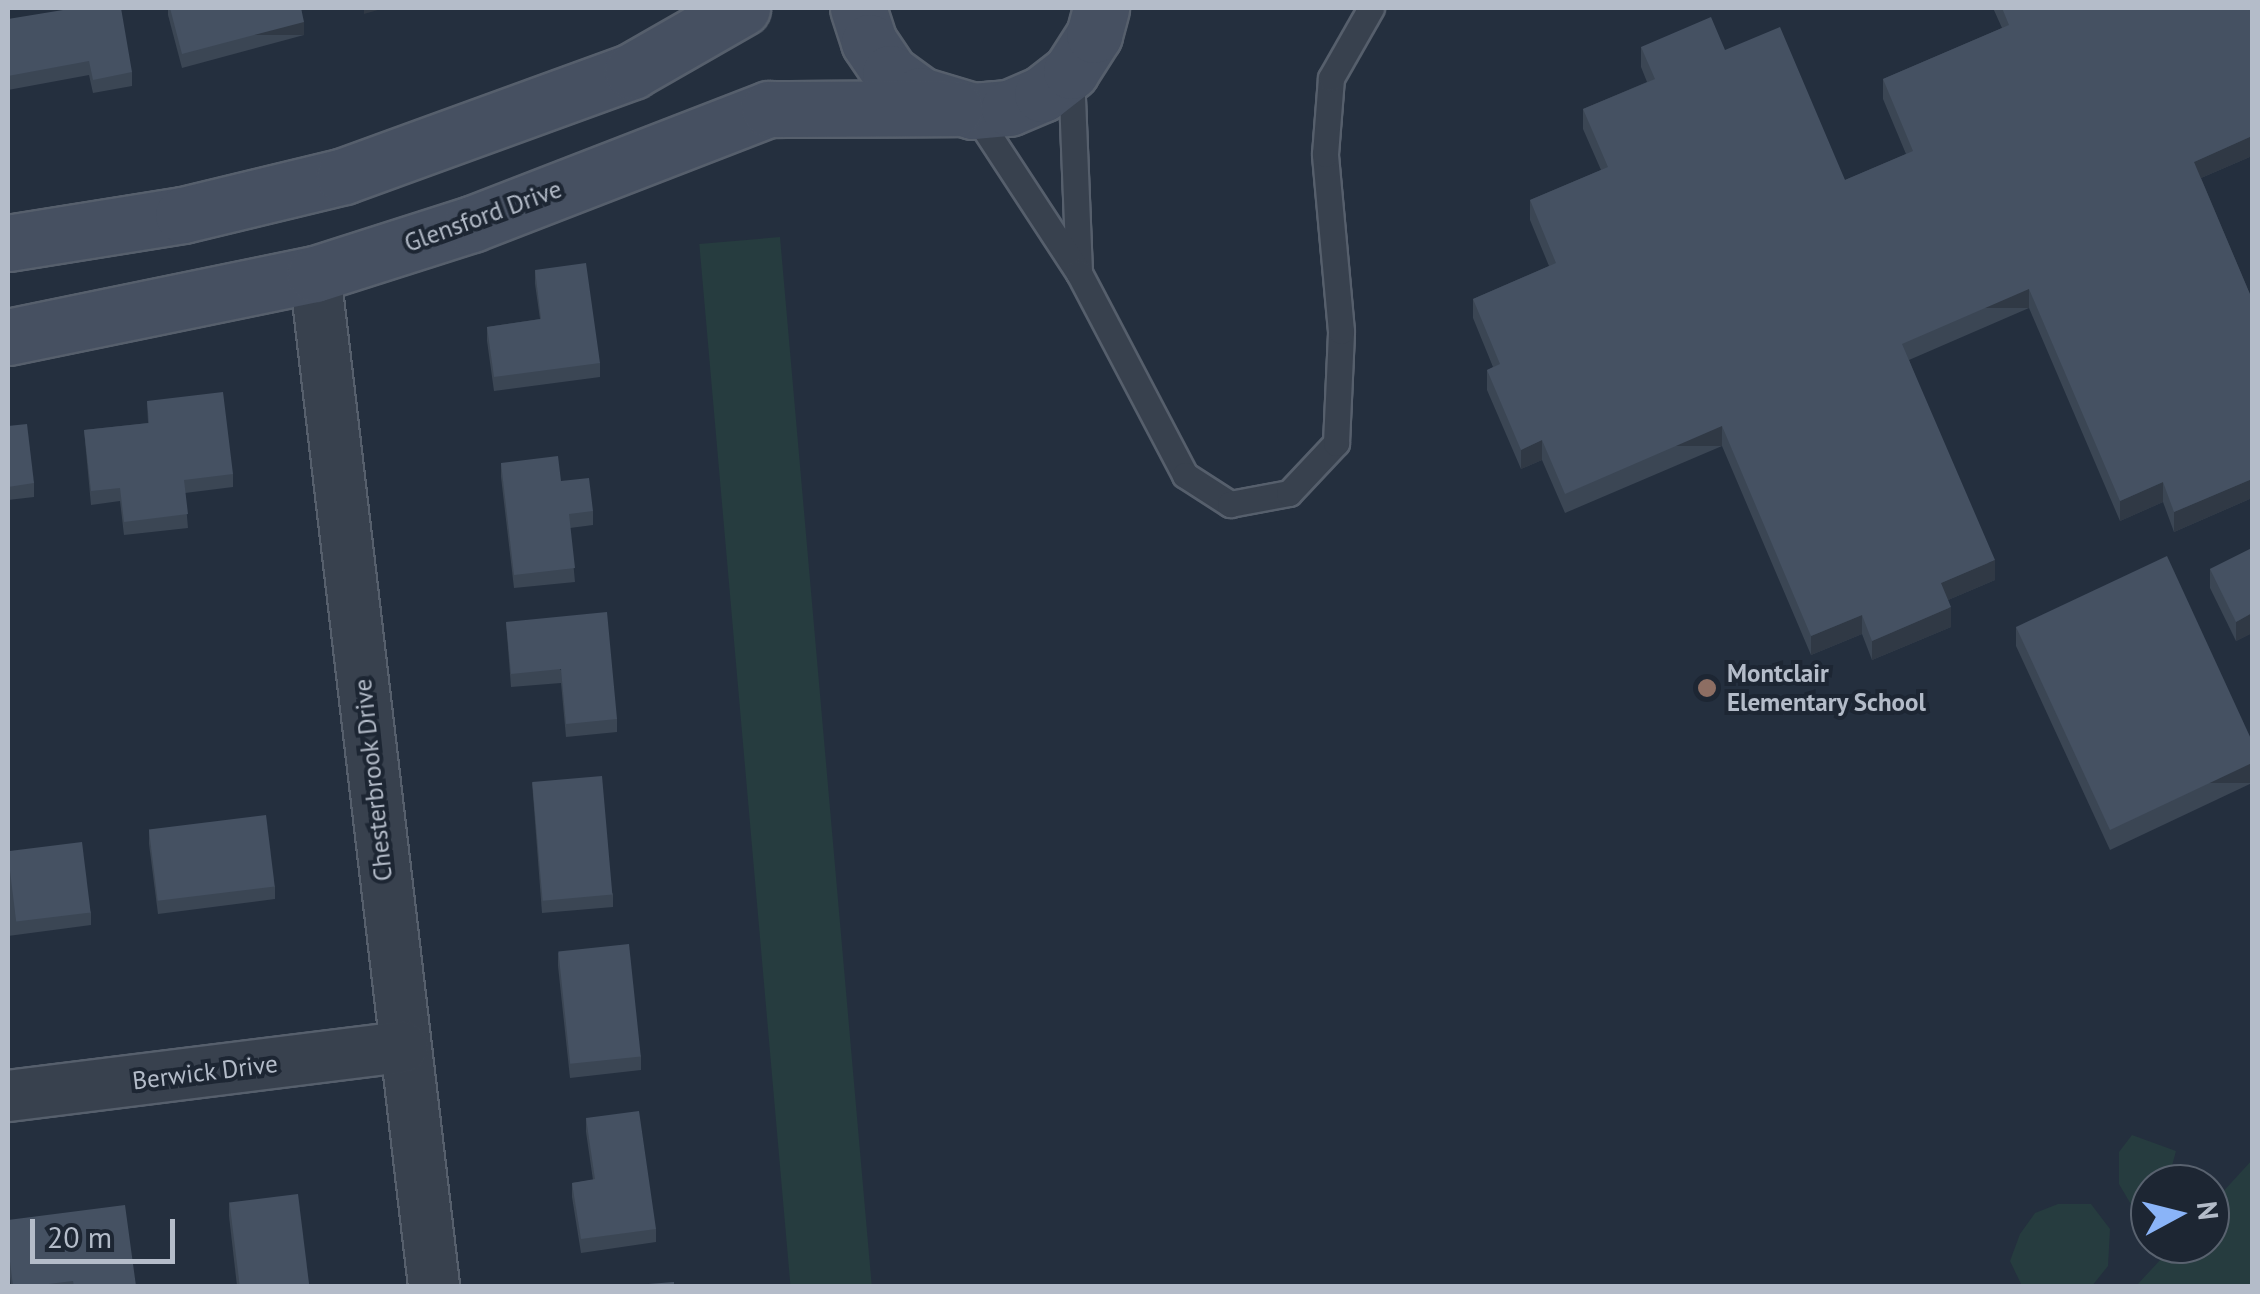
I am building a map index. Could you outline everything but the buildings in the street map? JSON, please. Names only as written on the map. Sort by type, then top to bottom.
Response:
[{"type":"main road","points":[[8,243],[183,214],[344,176],[632,71],[742,8]]},
{"type":"main road","points":[[858,8],[868,42],[890,73],[920,96],[964,110]]},
{"type":"main road","name":"Glensford Drive","points":[[8,338],[315,274],[472,224],[769,108],[1009,108],[1042,94],[1099,30]]},
{"type":"street","name":"Chesterbrook Drive","points":[[315,274],[434,1286]]},
{"type":"street","name":"Berwick Drive","points":[[8,1096],[403,1047]]},
{"type":"lane","points":[[964,110],[1080,273],[1185,475],[1230,504],[1289,493],[1336,443],[1341,331],[1325,154],[1332,78],[1370,8]]},
{"type":"lane","points":[[1080,273],[1099,30]]},
{"type":"green space","points":[[780,237],[872,1286],[790,1286],[699,244]]},
{"type":"green space","points":[[2132,1135],[2176,1151],[2172,1164],[2130,1164],[2130,1203],[2119,1184],[2119,1152]]},
{"type":"green space","points":[[2252,1160],[2252,1286],[2136,1286],[2156,1264],[2230,1264],[2230,1184]]},
{"type":"green space","points":[[2058,1204],[2091,1204],[2110,1229],[2108,1266],[2092,1286],[2022,1286],[2010,1261],[2020,1234],[2035,1213]]},
{"type":"place","name":"Montclair Elementary School","points":[[1707,688]]}]
